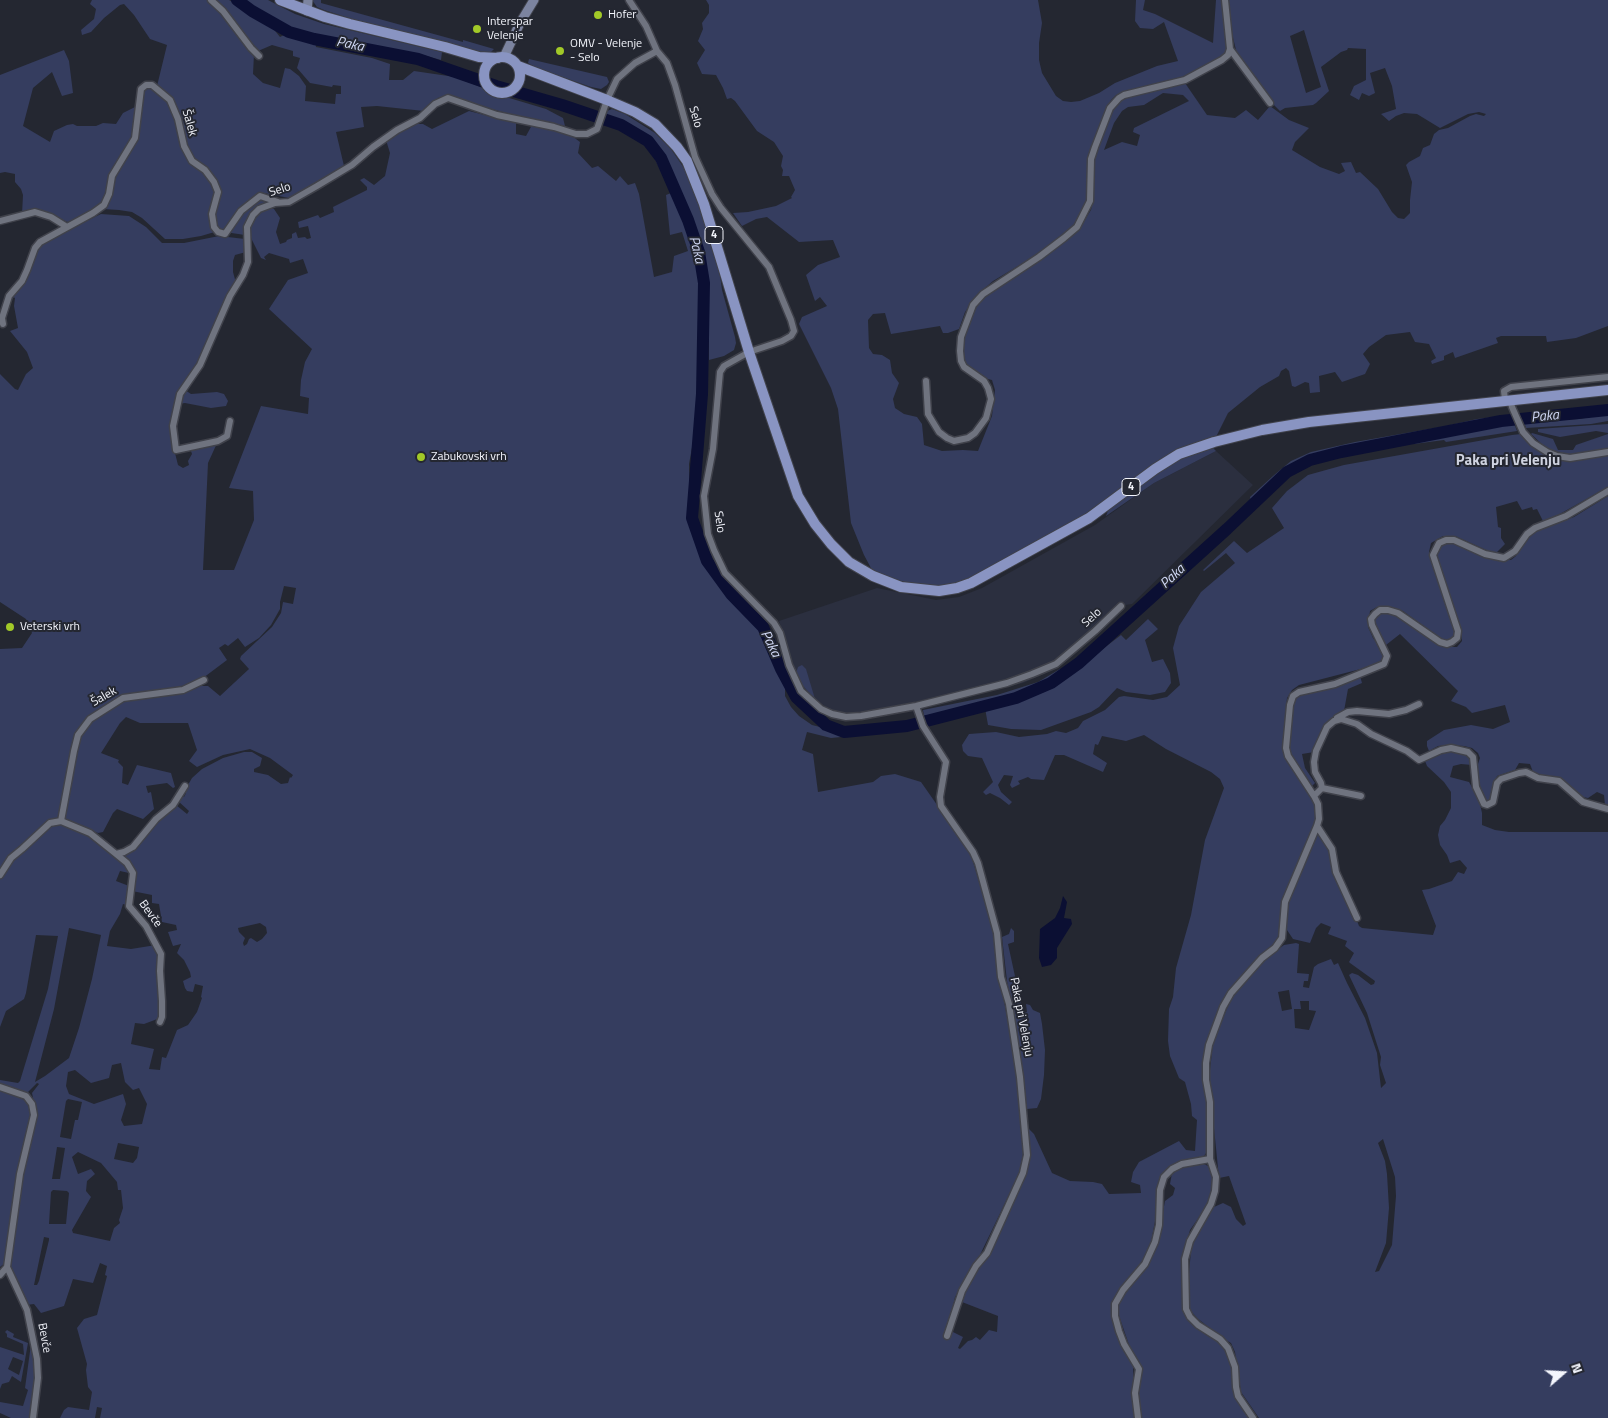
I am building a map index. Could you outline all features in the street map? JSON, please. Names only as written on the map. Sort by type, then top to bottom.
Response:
[{"type":"main road","name":"4","points":[[280,0],[297,3],[307,11],[350,24],[479,57],[509,59],[518,66],[538,75],[635,112],[655,124],[667,135],[688,161],[704,204],[749,352],[798,496],[831,544],[849,562],[873,576],[901,587],[938,591],[957,588],[971,583],[1089,518],[1155,468],[1195,447],[1283,426],[1608,390]]},
{"type":"main road","points":[[307,11],[308,0]]},
{"type":"main road","points":[[518,66],[519,81],[509,92],[497,93],[487,85],[484,74],[489,64],[501,58],[534,1]]},
{"type":"main road","name":"4","points":[[479,57],[489,64]]},
{"type":"main road","name":"4","points":[[519,81],[526,74],[538,75]]},
{"type":"street","points":[[211,0],[223,11],[250,48],[259,56]]},
{"type":"street","name":"Selo","points":[[629,0],[646,26],[657,51],[667,63],[695,156],[712,194],[769,268],[794,331],[791,336],[782,341],[749,352],[724,366],[720,372],[713,449],[704,496],[708,534],[725,573],[774,623],[780,633],[795,680],[801,691],[821,709],[846,718],[917,709],[1008,682],[1056,664],[1096,631],[1121,606]]},
{"type":"street","points":[[926,381],[928,414],[939,432],[954,441],[968,438],[975,433],[986,418],[991,399],[984,381],[964,367],[961,361],[961,337],[973,305],[983,294],[1039,257],[1077,227],[1090,201],[1091,159],[1110,108],[1119,98],[1124,95],[1185,80],[1228,55],[1230,49],[1225,0]]},
{"type":"street","points":[[1230,49],[1270,103]]},
{"type":"street","points":[[607,100],[617,79],[636,63],[657,51]]},
{"type":"street","name":"Šalek","points":[[3,324],[2,318],[9,296],[22,281],[35,248],[40,242],[93,214],[104,205],[109,194],[112,176],[135,138],[141,89],[146,85],[152,85],[170,100],[178,119],[184,146],[188,154],[192,161],[205,170],[214,182],[218,192],[212,214],[214,227],[218,232],[225,234],[241,212],[260,196],[280,203]]},
{"type":"street","name":"Selo","points":[[230,421],[227,436],[218,441],[176,450],[173,426],[180,394],[200,365],[230,296],[243,275],[248,262],[247,226],[260,209],[288,202],[352,165],[372,147],[397,130],[420,118],[435,104],[448,98],[497,115],[554,127],[576,134],[588,134],[597,129],[607,100]]},
{"type":"street","points":[[0,221],[35,212],[51,217],[67,227]]},
{"type":"street","points":[[1608,377],[1511,387],[1504,391],[1522,430],[1533,442],[1547,452],[1570,458],[1608,452]]},
{"type":"street","points":[[1253,1418],[1238,1396],[1235,1368],[1228,1348],[1198,1325],[1190,1317],[1186,1309],[1185,1259],[1190,1240],[1211,1204],[1216,1191],[1216,1177],[1210,1160],[1210,1102],[1206,1080],[1206,1063],[1212,1037],[1232,993],[1262,958],[1275,948],[1282,938],[1285,902],[1317,826],[1319,812],[1314,796],[1288,756],[1286,748],[1290,705],[1293,696],[1299,692],[1334,684],[1384,664],[1387,656],[1372,625],[1372,619],[1380,610],[1398,613],[1440,642],[1447,644],[1457,638],[1458,632],[1433,555],[1439,543],[1446,540],[1454,540],[1485,554],[1504,558],[1515,551],[1527,534],[1535,528],[1566,516],[1608,491]]},
{"type":"street","name":"Šalek","points":[[61,821],[78,735],[90,718],[123,698],[183,690],[204,680]]},
{"type":"street","points":[[1322,788],[1314,762],[1321,737],[1327,727],[1341,715],[1348,712],[1389,714],[1406,710],[1418,704]]},
{"type":"street","name":"Paka pri Velenju","points":[[917,709],[922,726],[946,762],[940,798],[941,806],[973,852],[978,863],[997,933],[1002,977],[1009,1004],[1020,1077],[1027,1155],[1023,1173],[987,1253],[970,1276],[962,1291],[947,1336]]},
{"type":"street","points":[[1334,721],[1341,719],[1357,724],[1371,734],[1407,751],[1419,760],[1440,750],[1451,748],[1468,752],[1473,757],[1476,787],[1484,804],[1487,806],[1493,802],[1497,783],[1501,779],[1526,772],[1538,778],[1559,782],[1583,802],[1608,809]]},
{"type":"street","points":[[0,875],[11,858],[50,823],[61,821],[90,833],[116,854],[133,847],[156,819],[173,805],[185,786]]},
{"type":"street","points":[[1314,796],[1322,788]]},
{"type":"street","points":[[1322,788],[1361,796]]},
{"type":"street","points":[[1317,826],[1332,849],[1336,872],[1357,918]]},
{"type":"street","name":"Bevče","points":[[116,854],[127,863],[133,873],[129,906],[146,926],[161,954],[162,1009],[160,1022]]},
{"type":"street","points":[[0,1087],[26,1096],[32,1104],[34,1115],[20,1174],[7,1267],[0,1275]]},
{"type":"street","points":[[1138,1418],[1135,1393],[1139,1369],[1118,1331],[1115,1316],[1116,1304],[1123,1290],[1145,1264],[1155,1242],[1159,1225],[1160,1190],[1164,1177],[1172,1169],[1182,1164],[1210,1160]]},
{"type":"street","name":"Bevče","points":[[7,1267],[27,1310],[37,1358],[38,1378],[33,1418]]},
{"type":"shaded area","points":[[92,0],[209,0],[254,54],[253,74],[263,83],[280,88],[285,68],[290,69],[299,76],[306,86],[305,101],[335,104],[336,94],[341,94],[341,86],[333,85],[332,87],[310,83],[297,68],[300,58],[293,56],[293,51],[272,45],[258,51],[214,0],[229,0],[251,13],[252,17],[272,27],[280,37],[288,33],[315,41],[316,47],[372,58],[390,64],[389,80],[403,80],[414,71],[455,77],[506,97],[546,109],[563,118],[565,126],[506,113],[450,95],[438,98],[424,111],[377,106],[361,107],[364,127],[336,132],[344,166],[289,198],[264,193],[268,201],[267,204],[260,206],[245,235],[218,231],[183,239],[165,239],[142,218],[132,212],[119,210],[103,209],[70,223],[46,213],[22,214],[23,195],[15,182],[15,174],[0,173],[0,75],[64,50],[69,61],[73,93],[62,96],[52,72],[33,88],[23,126],[50,142],[54,131],[67,125],[96,126],[103,123],[116,124],[123,113],[137,106],[143,88],[157,86],[167,45],[150,39],[124,4],[104,18],[91,32],[82,35],[81,30],[94,19],[96,9],[90,4]]},
{"type":"shaded area","points":[[242,0],[268,0],[295,14],[324,24],[442,52],[441,60],[419,54],[336,41],[293,30]]},
{"type":"shaded area","points":[[312,0],[321,0],[321,3],[494,49],[486,54],[364,23],[317,7]]},
{"type":"shaded area","points":[[706,0],[1038,0],[1042,23],[1039,60],[1042,73],[1056,96],[1063,101],[1071,102],[1080,101],[1099,93],[1115,83],[1157,66],[1178,61],[1164,22],[1153,29],[1140,28],[1135,21],[1136,0],[1145,0],[1143,10],[1213,43],[1216,0],[1223,0],[1228,48],[1226,54],[1195,74],[1116,95],[1111,100],[1097,132],[1091,152],[1090,191],[1084,212],[1071,229],[1045,250],[993,281],[978,294],[965,312],[959,329],[943,333],[940,326],[891,334],[885,313],[873,314],[868,320],[869,348],[873,354],[882,355],[890,360],[892,373],[899,383],[893,399],[895,408],[904,414],[917,417],[922,424],[924,445],[942,451],[978,451],[992,416],[995,390],[992,380],[984,378],[966,365],[963,357],[963,344],[976,305],[984,295],[1062,244],[1084,221],[1091,210],[1093,200],[1093,170],[1096,151],[1112,110],[1124,97],[1185,83],[1207,115],[1235,118],[1246,110],[1258,120],[1270,106],[1289,120],[1309,128],[1295,142],[1292,150],[1320,167],[1339,174],[1345,171],[1341,163],[1351,162],[1356,173],[1360,172],[1378,189],[1392,212],[1398,218],[1404,219],[1410,213],[1412,182],[1406,165],[1420,156],[1423,148],[1430,145],[1434,134],[1439,130],[1448,128],[1470,116],[1476,114],[1484,116],[1486,114],[1479,112],[1468,114],[1440,128],[1417,114],[1404,113],[1389,121],[1381,114],[1396,109],[1392,86],[1385,68],[1370,73],[1375,93],[1369,96],[1362,93],[1359,100],[1350,95],[1354,86],[1366,80],[1366,49],[1348,48],[1321,67],[1329,91],[1313,105],[1285,108],[1280,111],[1270,101],[1237,54],[1227,13],[1227,0],[1608,0],[1608,326],[1576,338],[1547,342],[1546,336],[1501,336],[1496,338],[1498,343],[1455,358],[1453,352],[1444,356],[1444,360],[1432,364],[1431,361],[1436,358],[1429,344],[1415,342],[1410,332],[1386,335],[1369,347],[1363,354],[1370,364],[1365,374],[1342,382],[1335,372],[1319,376],[1320,392],[1310,393],[1309,383],[1305,382],[1295,387],[1292,386],[1289,371],[1286,368],[1281,371],[1279,376],[1260,387],[1228,413],[1216,437],[1116,493],[1069,525],[988,569],[962,582],[950,585],[934,586],[889,578],[872,570],[851,523],[838,409],[831,388],[799,324],[802,317],[827,306],[820,297],[815,301],[806,275],[818,265],[840,257],[833,240],[799,242],[767,217],[756,219],[742,226],[733,213],[776,206],[792,198],[795,190],[789,176],[782,176],[783,156],[774,142],[757,131],[735,101],[731,98],[727,99],[716,75],[702,74],[697,63],[705,50],[698,41],[703,29],[702,23],[709,13],[709,5]],"holes":[[[1304,30],[1321,87],[1306,93],[1290,36]],[[1163,93],[1183,95],[1189,101],[1134,128],[1133,132],[1140,135],[1137,146],[1122,142],[1104,150],[1114,123],[1122,111],[1128,107],[1144,105]]]},
{"type":"shaded area","points":[[529,59],[607,77],[609,82],[601,89],[591,87],[536,68],[528,63]]},
{"type":"shaded area","points":[[612,109],[625,114],[655,133],[671,149],[686,171],[696,192],[719,267],[722,290],[735,337],[734,350],[724,356],[709,360],[706,271],[690,216],[668,163],[650,139],[625,123],[604,116],[607,111]]},
{"type":"shaded area","points":[[469,111],[516,123],[516,134],[526,136],[532,125],[547,127],[572,136],[580,142],[578,153],[592,168],[598,166],[616,181],[620,176],[628,185],[635,183],[639,194],[654,277],[672,272],[674,256],[688,251],[682,232],[670,235],[666,195],[671,193],[653,155],[655,153],[672,186],[690,233],[701,282],[703,313],[700,342],[701,384],[699,409],[689,464],[690,513],[693,532],[700,553],[714,578],[734,604],[757,626],[785,686],[785,696],[799,716],[812,725],[844,733],[881,731],[882,733],[831,738],[807,732],[802,750],[813,754],[818,792],[873,782],[881,776],[895,774],[921,782],[970,852],[994,930],[1000,979],[1018,1077],[1023,1154],[1019,1174],[979,1257],[955,1297],[946,1336],[948,1338],[951,1331],[963,1337],[958,1348],[960,1349],[968,1341],[976,1337],[980,1340],[989,1330],[997,1332],[998,1316],[960,1300],[987,1255],[1026,1173],[1029,1158],[1027,1129],[1034,1134],[1052,1173],[1070,1181],[1102,1184],[1109,1194],[1141,1193],[1140,1185],[1131,1182],[1133,1172],[1139,1162],[1179,1141],[1186,1150],[1195,1151],[1197,1120],[1192,1116],[1185,1082],[1179,1078],[1170,1056],[1168,1041],[1169,1009],[1173,997],[1176,968],[1191,915],[1205,840],[1224,788],[1220,779],[1211,772],[1166,749],[1144,735],[1126,741],[1102,736],[1098,745],[1095,744],[1093,754],[1107,763],[1103,772],[1064,755],[1055,755],[1044,780],[1028,777],[1018,781],[1020,784],[1012,788],[1010,785],[1013,776],[1004,775],[998,785],[1001,792],[1012,802],[1009,805],[990,793],[986,795],[983,792],[993,782],[982,758],[968,756],[963,751],[962,745],[969,734],[996,732],[1019,737],[1047,734],[1056,731],[1066,733],[1078,728],[1083,721],[1105,710],[1119,697],[1153,700],[1167,697],[1180,685],[1173,648],[1179,626],[1201,592],[1235,563],[1226,553],[1203,570],[1234,541],[1247,553],[1284,528],[1272,508],[1287,491],[1308,475],[1344,465],[1521,434],[1546,454],[1558,459],[1572,460],[1608,455],[1608,487],[1558,515],[1543,521],[1537,509],[1533,510],[1532,507],[1522,510],[1517,501],[1496,507],[1498,527],[1501,528],[1501,538],[1505,544],[1495,554],[1455,536],[1443,536],[1431,543],[1429,552],[1455,633],[1455,639],[1449,642],[1440,638],[1403,611],[1388,607],[1377,607],[1370,611],[1368,627],[1373,638],[1382,649],[1384,662],[1299,685],[1292,690],[1287,698],[1283,739],[1284,753],[1287,762],[1315,801],[1318,816],[1316,825],[1283,901],[1280,939],[1262,955],[1230,990],[1222,1004],[1207,1042],[1203,1076],[1207,1101],[1206,1153],[1202,1159],[1182,1162],[1170,1167],[1161,1177],[1151,1242],[1143,1263],[1111,1304],[1116,1324],[1133,1366],[1135,1418],[100,1418],[102,1408],[97,1407],[95,1418],[60,1418],[68,1407],[89,1410],[92,1392],[88,1387],[87,1364],[77,1328],[84,1319],[97,1315],[107,1276],[105,1275],[107,1266],[100,1263],[93,1283],[73,1279],[64,1306],[41,1313],[34,1304],[26,1305],[13,1278],[9,1263],[21,1177],[36,1119],[32,1093],[39,1084],[37,1083],[28,1092],[24,1092],[0,1085],[0,1080],[18,1083],[20,1081],[48,989],[58,936],[36,935],[24,999],[6,1011],[0,1027],[0,649],[22,648],[32,633],[26,619],[0,602],[0,374],[18,390],[26,374],[33,368],[27,352],[10,331],[18,328],[14,306],[15,298],[11,296],[28,275],[35,254],[42,242],[101,214],[129,216],[146,227],[162,243],[184,243],[219,236],[245,239],[246,252],[235,255],[233,261],[236,283],[226,299],[198,365],[185,381],[185,390],[191,394],[217,392],[224,394],[228,401],[226,406],[211,408],[185,403],[178,404],[175,416],[179,449],[175,453],[178,465],[183,468],[189,465],[188,461],[192,454],[190,448],[218,441],[208,463],[203,570],[234,570],[254,520],[253,491],[229,488],[261,406],[308,414],[309,398],[300,396],[305,362],[312,349],[269,309],[288,280],[308,273],[303,259],[290,263],[289,259],[269,253],[264,257],[266,260],[261,258],[249,234],[253,219],[259,211],[269,207],[274,209],[280,218],[276,232],[280,244],[292,238],[292,234],[296,232],[298,238],[311,238],[308,226],[299,228],[298,222],[318,215],[320,218],[334,212],[333,207],[367,190],[367,187],[360,180],[364,178],[374,185],[385,176],[390,153],[386,140],[388,138],[404,128],[416,124],[423,124],[432,129]],"holes":[[[284,586],[296,588],[293,604],[283,602],[281,613],[272,627],[241,656],[240,659],[249,669],[220,696],[208,686],[199,686],[173,694],[130,698],[117,704],[89,722],[83,730],[72,765],[71,789],[64,813],[66,820],[98,833],[103,832],[117,809],[143,819],[154,809],[151,792],[148,793],[146,786],[167,783],[173,788],[175,787],[171,773],[137,765],[128,785],[122,783],[123,767],[118,762],[119,760],[101,753],[120,723],[126,717],[140,723],[188,723],[197,750],[189,761],[197,767],[223,755],[250,749],[270,758],[293,775],[288,783],[281,784],[268,775],[254,772],[254,769],[260,766],[262,758],[252,752],[244,752],[223,758],[202,769],[192,778],[184,792],[186,793],[184,797],[182,796],[178,801],[189,811],[187,814],[176,805],[161,816],[136,846],[130,851],[121,854],[134,870],[135,877],[132,891],[152,895],[152,903],[159,904],[162,922],[176,925],[177,930],[168,932],[173,946],[181,944],[177,953],[184,960],[190,972],[191,977],[183,981],[185,988],[187,991],[193,992],[195,984],[203,986],[202,998],[197,1012],[188,1025],[177,1030],[166,1058],[162,1057],[160,1070],[149,1069],[154,1049],[131,1044],[135,1023],[144,1024],[160,1018],[162,1006],[159,954],[156,945],[131,949],[107,946],[110,931],[120,914],[123,904],[126,905],[129,886],[116,881],[120,871],[129,873],[130,870],[94,836],[59,824],[57,820],[65,800],[69,762],[84,722],[103,707],[125,696],[169,692],[184,689],[195,684],[227,660],[219,648],[225,644],[228,646],[238,638],[245,647],[259,638],[271,625],[280,609]],[[260,923],[266,927],[267,933],[257,942],[251,938],[249,939],[244,946],[245,938],[238,928]],[[69,928],[101,935],[92,979],[69,1058],[35,1082],[54,1009]],[[121,1063],[125,1082],[133,1090],[139,1088],[147,1104],[142,1124],[124,1126],[121,1120],[126,1104],[123,1094],[94,1104],[69,1094],[66,1086],[68,1072],[75,1070],[91,1083],[109,1078],[112,1065]],[[68,1099],[82,1102],[78,1120],[75,1120],[71,1139],[60,1137],[66,1101]],[[118,1143],[139,1147],[137,1158],[133,1163],[114,1159]],[[57,1147],[65,1148],[60,1179],[52,1179]],[[78,1152],[101,1163],[117,1182],[118,1190],[121,1190],[123,1208],[119,1220],[120,1223],[114,1228],[110,1241],[73,1233],[72,1230],[91,1197],[86,1191],[87,1181],[95,1174],[91,1169],[78,1174],[72,1157]],[[53,1190],[67,1191],[69,1193],[66,1224],[49,1224],[51,1192]],[[44,1237],[49,1238],[49,1240],[37,1285],[34,1285]]]},
{"type":"shaded area","points":[[1608,414],[1608,421],[1591,424],[1526,428],[1524,422],[1579,419]]},
{"type":"shaded area","points":[[1510,415],[1512,418],[1365,444],[1312,456],[1291,467],[1251,501],[1250,497],[1291,461],[1311,452],[1477,419]]},
{"type":"shaded area","points":[[1514,423],[1517,431],[1446,442],[1444,440],[1414,444],[1411,441]]},
{"type":"shaded area","points":[[1608,424],[1608,433],[1596,431],[1560,437],[1538,432],[1538,429]]},
{"type":"shaded area","points":[[1532,433],[1553,439],[1558,450],[1573,450],[1576,445],[1608,434],[1608,449],[1576,455],[1563,455],[1546,448]]},
{"type":"shaded area","points":[[1212,447],[1216,451],[1154,483],[1106,516],[1109,508],[1180,458]]},
{"type":"shaded area","points":[[1216,451],[1253,485],[1132,604],[1125,605],[1119,602],[1097,632],[1063,663],[1044,674],[1023,683],[946,702],[929,699],[860,713],[844,714],[830,710],[815,699],[808,693],[796,673],[779,621],[877,588],[936,600],[959,597],[982,588],[1095,525],[1154,483]]},
{"type":"shaded area","points":[[1608,496],[1608,806],[1605,805],[1604,795],[1597,792],[1588,798],[1577,796],[1568,784],[1559,778],[1541,776],[1533,772],[1530,764],[1519,763],[1515,770],[1497,776],[1492,799],[1489,802],[1485,802],[1476,781],[1480,758],[1478,753],[1472,748],[1449,745],[1438,746],[1429,751],[1427,741],[1444,730],[1471,725],[1493,729],[1510,722],[1505,705],[1472,713],[1466,707],[1451,701],[1458,691],[1400,634],[1386,645],[1378,633],[1374,623],[1375,618],[1389,612],[1439,644],[1457,647],[1462,641],[1461,629],[1439,568],[1437,553],[1440,546],[1445,542],[1451,542],[1495,559],[1511,560],[1533,532],[1574,517]]},
{"type":"shaded area","points":[[1148,619],[1158,629],[1145,640],[1152,662],[1163,659],[1170,673],[1171,683],[1165,692],[1150,695],[1126,692],[1117,688],[1099,707],[1091,712],[1041,730],[1011,729],[988,725],[985,708],[1044,692],[1121,635],[1126,640]]},
{"type":"shaded area","points":[[802,665],[806,669],[815,699],[801,684],[796,673],[798,667]]},
{"type":"shaded area","points":[[1060,669],[1062,673],[1049,681],[1010,696],[924,716],[923,710],[997,695],[1038,682]]},
{"type":"shaded area","points":[[1360,676],[1362,683],[1348,689],[1344,711],[1335,715],[1325,725],[1314,752],[1302,754],[1305,768],[1315,783],[1311,787],[1292,760],[1287,741],[1292,705],[1296,697],[1303,693]]},
{"type":"shaded area","points":[[1446,750],[1459,751],[1470,756],[1472,765],[1461,764],[1453,766],[1450,777],[1469,782],[1479,800],[1482,825],[1495,830],[1509,832],[1608,832],[1608,1418],[1259,1418],[1241,1392],[1235,1352],[1231,1343],[1197,1318],[1190,1310],[1187,1297],[1191,1250],[1199,1226],[1214,1207],[1223,1203],[1231,1207],[1236,1219],[1243,1226],[1246,1224],[1229,1176],[1219,1178],[1214,1111],[1209,1080],[1213,1042],[1231,999],[1241,985],[1261,963],[1284,945],[1299,944],[1297,973],[1309,974],[1308,981],[1304,981],[1303,987],[1309,988],[1314,967],[1318,964],[1331,959],[1334,965],[1338,963],[1365,1018],[1377,1053],[1381,1088],[1386,1083],[1380,1065],[1381,1057],[1367,1013],[1349,975],[1352,973],[1358,975],[1371,985],[1375,981],[1349,962],[1354,953],[1345,946],[1347,941],[1328,934],[1331,927],[1321,923],[1316,928],[1310,943],[1293,939],[1287,930],[1287,903],[1318,830],[1330,850],[1359,926],[1362,928],[1433,935],[1436,926],[1422,890],[1452,881],[1458,872],[1464,874],[1467,868],[1460,860],[1450,863],[1440,845],[1438,835],[1440,826],[1451,808],[1451,792],[1444,782],[1427,766],[1425,761],[1428,757]],"holes":[[[1289,990],[1292,1009],[1282,1011],[1278,992]],[[1300,1001],[1309,1001],[1309,1010],[1316,1011],[1309,1030],[1295,1028],[1294,1009],[1301,1009]],[[1383,1139],[1395,1177],[1396,1196],[1392,1245],[1379,1271],[1375,1272],[1386,1243],[1389,1208],[1385,1161],[1378,1143]]]},
{"type":"shaded area","points":[[1063,896],[1067,902],[1064,918],[1071,919],[1072,924],[1057,948],[1057,958],[1051,965],[1042,967],[1039,958],[1040,929],[1055,918]]},
{"type":"shaded area","points":[[1011,928],[1014,931],[1014,942],[1008,944],[1023,1013],[1027,1012],[1026,1004],[1030,1005],[1033,1010],[1040,1013],[1042,1024],[1045,1050],[1044,1075],[1041,1099],[1037,1108],[1027,1109],[1018,1039],[1007,981],[1002,937],[1009,934]]},
{"type":"shaded area","points":[[0,1089],[27,1101],[32,1118],[5,1263],[0,1267]]},
{"type":"shaded area","points":[[1202,1163],[1210,1169],[1214,1185],[1204,1210],[1190,1230],[1183,1255],[1182,1310],[1187,1318],[1205,1334],[1225,1346],[1230,1355],[1233,1389],[1252,1418],[1139,1418],[1138,1371],[1116,1307],[1120,1297],[1157,1243],[1165,1201],[1173,1195],[1175,1188],[1170,1184],[1172,1173],[1182,1166]]},
{"type":"shaded area","points":[[7,1330],[14,1334],[13,1337],[28,1343],[21,1382],[12,1376],[9,1382],[2,1384],[0,1389],[0,1347],[24,1355],[23,1344],[7,1337],[5,1332]],"holes":[[[13,1357],[23,1361],[19,1375],[8,1369]]]},
{"type":"shaded area","points":[[31,1344],[35,1373],[31,1418],[11,1418],[0,1413],[0,1402],[23,1406],[28,1390],[25,1388]]},
{"type":"waterway","name":"Paka","points":[[237,0],[252,11],[289,32],[314,39],[418,59],[496,86],[562,105],[621,125],[648,141],[661,158],[688,220],[699,252],[704,283],[702,394],[692,518],[707,561],[731,594],[763,627],[781,669],[796,697],[826,725],[844,732],[907,726],[1016,698],[1051,683],[1079,663],[1287,472],[1310,460],[1341,452],[1501,421],[1608,410]]},
{"type":"place","name":"Hofer","points":[[598,15]]},
{"type":"place","name":"Interspar Velenje","points":[[477,29]]},
{"type":"place","name":"OMV - Velenje - Selo","points":[[560,51]]},
{"type":"place","name":"Zabukovski vrh","points":[[421,457]]},
{"type":"place","name":"Veterski vrh","points":[[10,627]]},
{"type":"district","name":"Paka pri Velenju","points":[[1508,461]]}]
